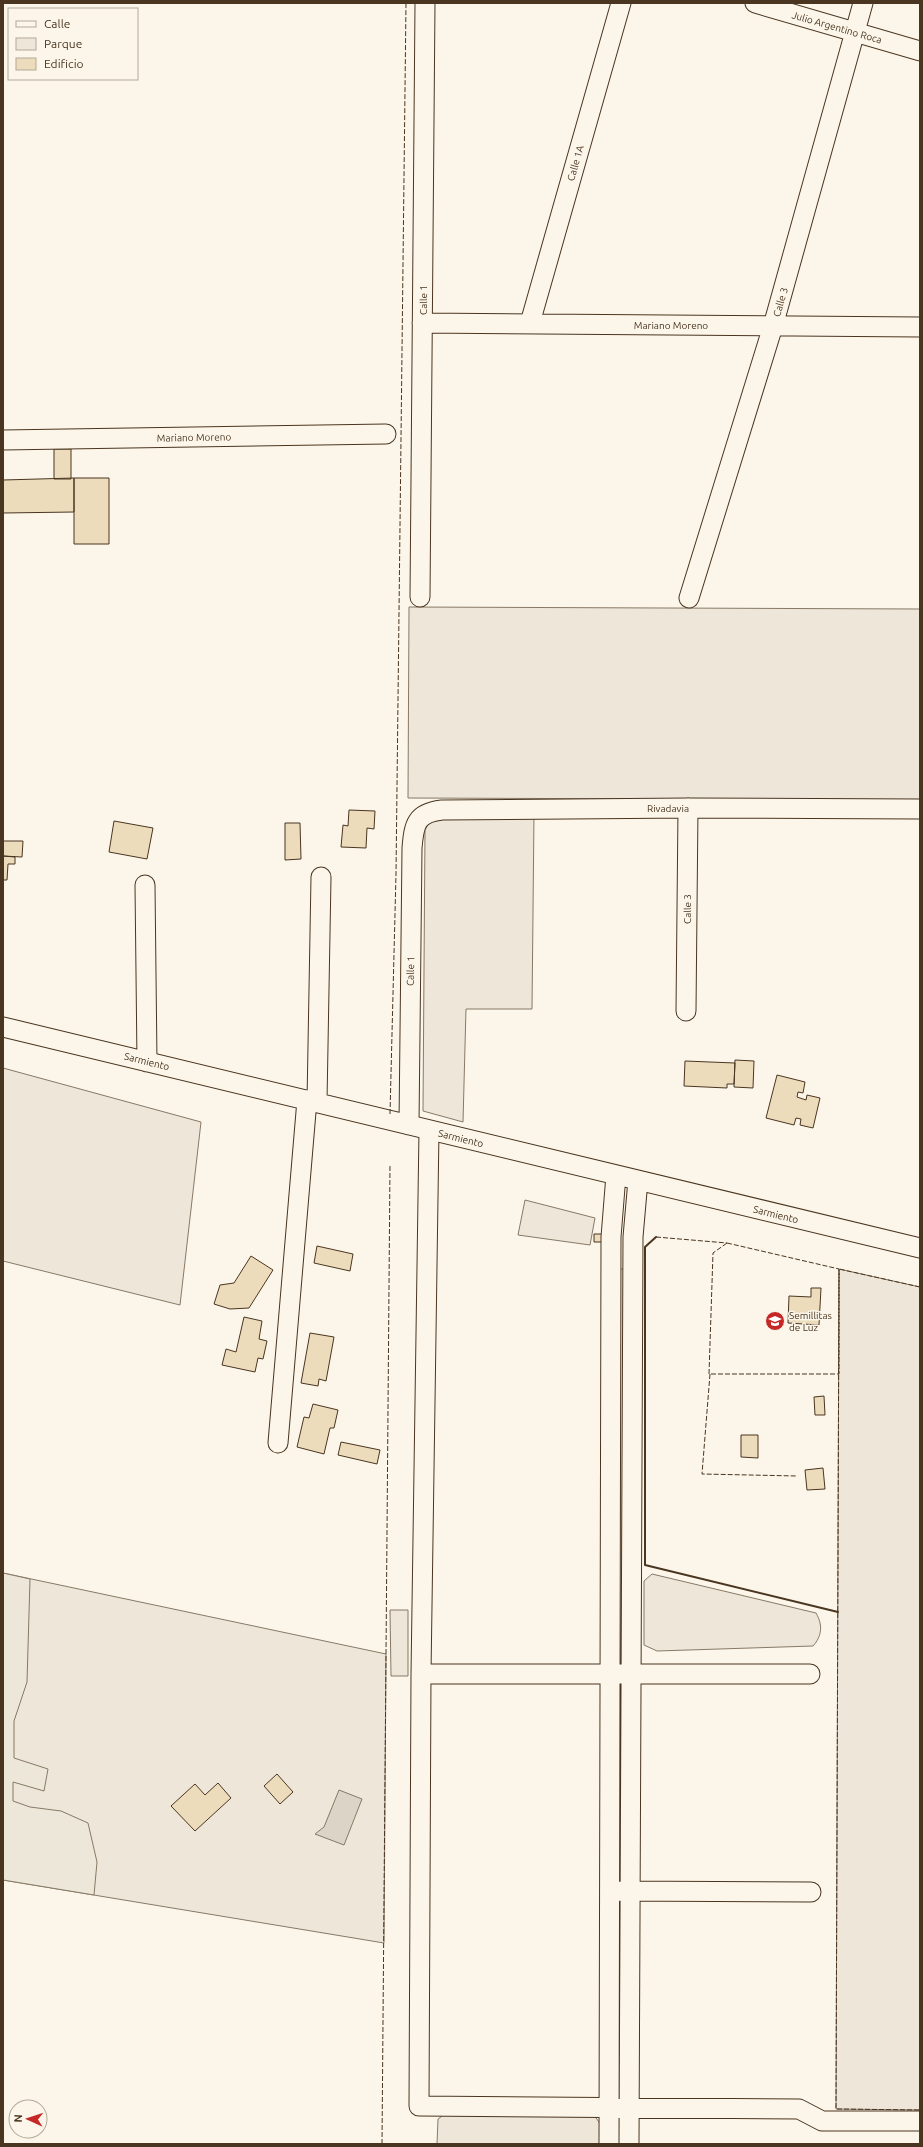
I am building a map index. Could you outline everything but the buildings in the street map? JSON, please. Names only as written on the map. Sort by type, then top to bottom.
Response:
[{"type":"street","name":"Calle 1","points":[[420,597],[425,3]]},
{"type":"street","name":"Calle 1A","points":[[530,324],[621,3]]},
{"type":"street","name":"Julio Argentino Roca","points":[[754,3],[920,51]]},
{"type":"street","name":"Calle 3","points":[[689,598],[773,326],[863,3]]},
{"type":"street","name":"Mariano Moreno","points":[[422,323],[920,327]]},
{"type":"street","name":"Mariano Moreno","points":[[3,440],[386,434]]},
{"type":"street","name":"Calle 3","points":[[686,1011],[688,808]]},
{"type":"street","name":"Rivadavia","points":[[418,819],[428,812],[442,810],[688,808],[920,809]]},
{"type":"street","name":"Calle 1","points":[[409,1125],[412,848],[413,833],[418,819]]},
{"type":"street","points":[[278,1443],[312,1101],[321,877]]},
{"type":"street","points":[[145,885],[147,1062]]},
{"type":"street","name":"Sarmiento","points":[[3,1027],[920,1248]]},
{"type":"street","points":[[429,1130],[421,1674],[419,2106],[799,2109],[822,2120],[920,2121]]},
{"type":"street","points":[[609,2144],[611,1251],[616,1175]]},
{"type":"street","points":[[629,2144],[633,1252],[638,1180]]},
{"type":"street","points":[[611,1251],[633,1252]]},
{"type":"street","points":[[421,1674],[810,1674]]},
{"type":"street","points":[[610,1891],[811,1892]]},
{"type":"green space","points":[[409,607],[920,609],[920,800],[408,798]]},
{"type":"green space","points":[[534,813],[532,1009],[466,1009],[463,1122],[423,1111],[425,830],[431,819]]},
{"type":"green space","points":[[3,1068],[201,1122],[180,1305],[3,1261]]},
{"type":"green space","points":[[525,1200],[595,1218],[590,1245],[518,1235]]},
{"type":"green space","points":[[620,1269],[624,1269],[622,1651],[618,1651]]},
{"type":"green space","points":[[839,1269],[920,1287],[920,2110],[836,2109]]},
{"type":"green space","points":[[3,1573],[386,1654],[384,1943],[3,1880]]},
{"type":"green space","points":[[652,1574],[816,1613],[820,1622],[820,1634],[813,1646],[657,1651],[644,1645],[644,1581]]},
{"type":"green space","points":[[390,1610],[408,1610],[408,1676],[391,1676]]},
{"type":"green space","points":[[617,1704],[622,1704],[621,1862],[616,1862]]},
{"type":"green space","points":[[617,1922],[621,1922],[622,2078],[618,2078]]},
{"type":"green space","points":[[449,2111],[594,2115],[601,2125],[601,2144],[437,2144],[438,2119]]},
{"type":"shaded area","points":[[3,1573],[30,1579],[27,1682],[14,1721],[14,1758],[48,1769],[44,1791],[13,1782],[13,1801],[30,1807],[61,1811],[88,1823],[97,1862],[94,1895],[3,1880]]},
{"type":"shaded area","points":[[339,1790],[362,1799],[344,1845],[315,1834],[324,1827]]},
{"type":"fence","points":[[390,1114],[396,874],[406,3]]},
{"type":"fence","points":[[382,2144],[390,1165]]},
{"type":"fence","points":[[656,1237],[727,1243]]},
{"type":"fence","points":[[727,1243],[839,1269],[839,1374],[709,1374],[713,1253],[727,1243]]},
{"type":"fence","points":[[920,1287],[839,1269],[836,2109],[920,2110]]},
{"type":"fence","points":[[710,1374],[702,1474],[797,1476]]},
{"type":"wall","points":[[656,1237],[645,1247],[645,1565],[838,1612]]},
{"type":"place","name":"Semillitas de Luz","points":[[775,1321]]}]
